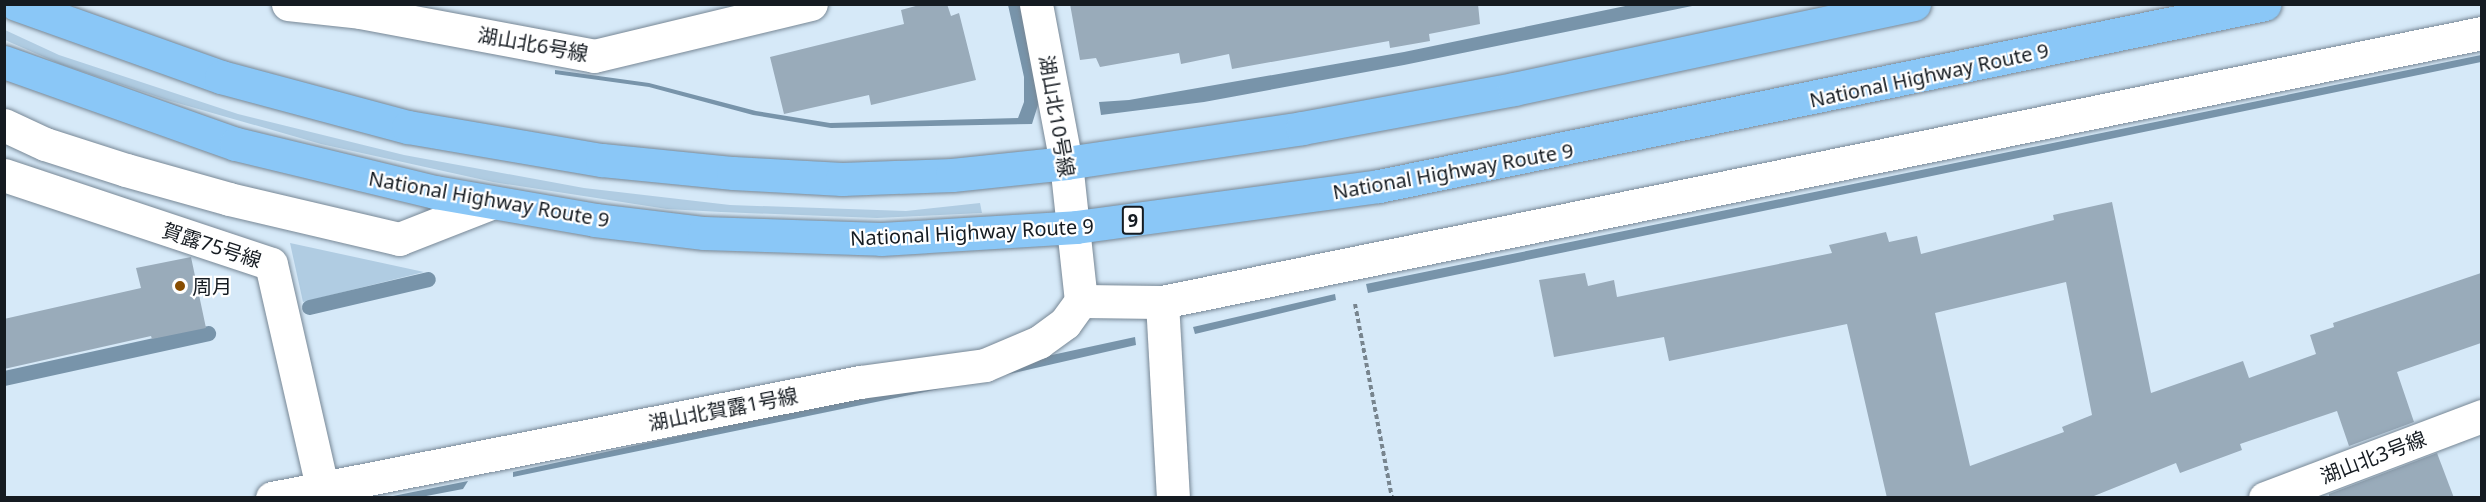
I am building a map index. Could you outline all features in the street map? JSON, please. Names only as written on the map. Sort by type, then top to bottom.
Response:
[{"type":"highway","points":[[16,4],[153,56],[283,96],[408,127],[530,151],[680,169],[842,179],[952,175],[1066,163],[1409,110],[1914,4]]},
{"type":"highway","name":"National Highway Route 9","points":[[4,62],[236,144],[490,203],[648,227],[774,238],[943,238],[1076,227],[1303,198],[1452,173],[2265,4]]},
{"type":"street","name":"湖山北6号線","points":[[288,4],[360,12],[594,56],[811,4]]},
{"type":"street","name":"湖山北10号線","points":[[1036,4],[1076,227]]},
{"type":"street","points":[[1076,227],[1081,302],[1162,302],[2481,33]]},
{"type":"street","points":[[4,125],[45,144],[229,200],[399,239],[490,203]]},
{"type":"street","points":[[8,180],[45,144]]},
{"type":"street","name":"賀露75号線","points":[[8,180],[271,264],[322,488]]},
{"type":"street","points":[[207,243],[229,200]]},
{"type":"street","name":"湖山北賀露1号線","points":[[273,498],[860,382],[985,365],[1039,342],[1065,322],[1081,302]]},
{"type":"street","points":[[1162,302],[1173,498]]},
{"type":"street","name":"湖山北3号線","points":[[2265,498],[2481,416]]},
{"type":"path","points":[[1348,263],[1392,498]]},
{"type":"shaded area","points":[[1635,4],[1697,5],[1404,65],[1204,102],[1101,115],[1099,102],[1129,100],[1404,52]]},
{"type":"shaded area","points":[[1008,5],[1021,5],[1037,78],[1038,105],[1032,124],[831,128],[753,115],[649,87],[555,74],[555,70],[649,83],[756,111],[830,123],[1018,118],[1024,102],[1024,77]]},
{"type":"shaded area","points":[[5,30],[59,55],[238,114],[404,155],[584,188],[730,205],[906,211],[980,203],[982,213],[877,218],[667,209],[493,182],[321,144],[167,100],[60,64],[5,40]]},
{"type":"shaded area","points":[[2481,55],[2481,62],[1368,293],[1366,284]]},
{"type":"shaded area","points":[[290,243],[424,272],[303,302]]},
{"type":"shaded area","points":[[1335,294],[1336,300],[1195,334],[1193,327]]},
{"type":"shaded area","points":[[1135,337],[1136,345],[992,378],[513,477],[513,472]]},
{"type":"shaded area","points":[[468,481],[463,489],[421,497],[388,497]]},
{"type":"building","points":[[923,4],[947,4],[951,16],[959,13],[976,80],[871,105],[869,95],[784,114],[770,57],[904,24],[901,10]]},
{"type":"building","points":[[1070,4],[1478,4],[1480,24],[1429,34],[1430,41],[1390,48],[1389,41],[1232,69],[1229,54],[1181,64],[1179,53],[1100,67],[1096,58],[1080,60]]},
{"type":"building","points":[[2112,202],[2151,393],[2243,361],[2249,378],[2316,354],[2310,335],[2334,327],[2333,323],[2481,273],[2481,343],[2397,372],[2414,422],[2349,446],[2337,411],[2240,444],[2242,450],[2180,473],[2176,463],[2089,498],[1887,498],[1847,324],[1669,361],[1664,337],[1554,357],[1539,280],[1585,273],[1588,286],[1614,280],[1617,297],[1832,253],[1829,245],[1886,232],[1889,242],[1917,236],[1921,254],[2054,220],[2053,215]],"holes":[[[2066,282],[2092,415],[2062,427],[2064,432],[1970,466],[1935,313]]]},
{"type":"building","points":[[191,257],[206,328],[152,339],[151,336],[4,369],[4,319],[141,288],[136,268]]},
{"type":"building","points":[[2437,453],[2454,498],[2329,498],[2329,494]]},
{"type":"waterway","points":[[309,307],[428,279]]},
{"type":"waterway","points":[[4,378],[208,333]]},
{"type":"place","name":"周月","points":[[180,286]]}]
